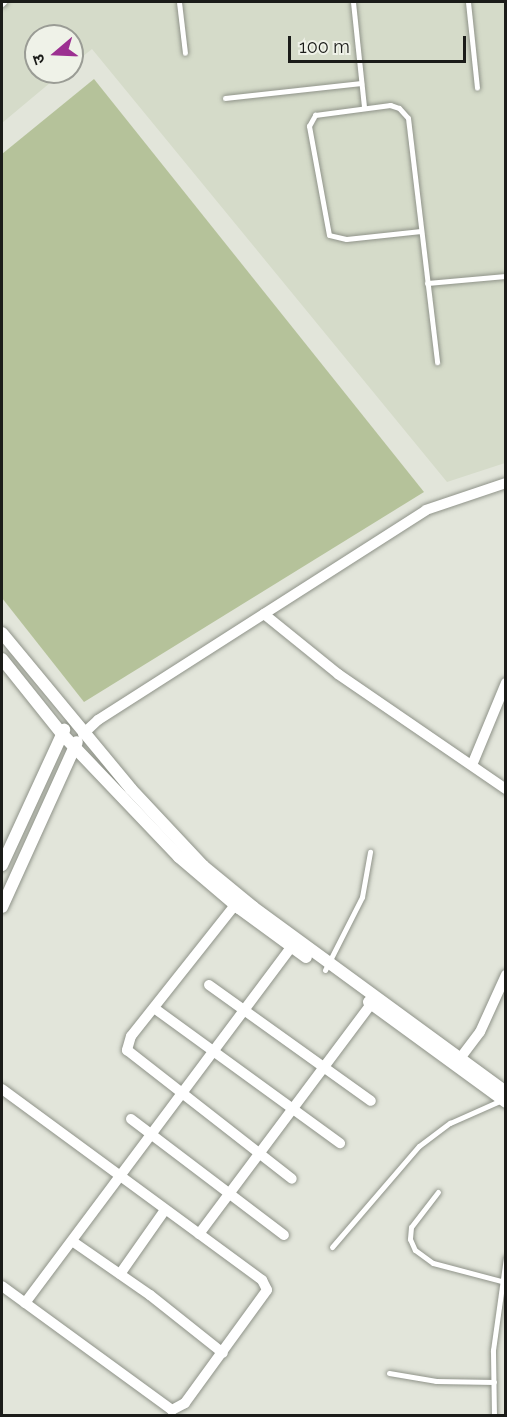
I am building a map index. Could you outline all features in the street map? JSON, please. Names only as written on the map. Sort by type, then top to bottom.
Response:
[{"type":"street","points":[[2,907],[74,747],[83,734],[98,720],[426,510],[506,483]]},
{"type":"street","points":[[264,614],[338,674],[506,789]]},
{"type":"street","points":[[2,633],[83,734],[203,866],[294,943]]},
{"type":"street","points":[[2,659],[62,734],[179,857],[236,905],[294,943],[505,1097]]},
{"type":"street","points":[[472,765],[506,683]]},
{"type":"street","points":[[2,865],[62,734],[72,719]]},
{"type":"street","points":[[236,905],[131,1036],[127,1050],[182,1096],[292,1179]]},
{"type":"street","points":[[25,1303],[182,1096],[294,943]]},
{"type":"street","points":[[327,967],[371,1004],[457,1062]]},
{"type":"street","points":[[457,1062],[480,1032],[506,975]]},
{"type":"street","points":[[209,985],[371,1101]]},
{"type":"street","points":[[199,1234],[371,1004]]},
{"type":"street","points":[[154,1008],[294,1107],[340,1143]]},
{"type":"street","points":[[2,1089],[266,1285],[265,1297],[223,1353],[185,1403],[172,1410],[2,1286]]},
{"type":"street","points":[[131,1119],[284,1235]]},
{"type":"street","points":[[120,1274],[165,1210]]},
{"type":"street","points":[[72,1241],[120,1274],[223,1353]]},
{"type":"lane","points":[[179,2],[185,53]]},
{"type":"lane","points":[[353,2],[363,107]]},
{"type":"lane","points":[[468,2],[477,88]]},
{"type":"lane","points":[[225,98],[361,83]]},
{"type":"lane","points":[[421,231],[346,239],[336,238],[325,229],[311,119],[323,112],[390,105],[399,108],[408,118],[437,362]]},
{"type":"lane","points":[[427,283],[506,276]]},
{"type":"lane","points":[[327,967],[362,897],[370,852]]},
{"type":"lane","points":[[332,1247],[418,1146],[450,1123],[505,1097]]},
{"type":"lane","points":[[438,1191],[411,1227],[415,1250],[449,1269],[501,1281]]},
{"type":"lane","points":[[494,1416],[493,1350],[506,1258]]},
{"type":"lane","points":[[389,1373],[435,1381],[494,1382]]},
{"type":"shaded area","points":[[2,2],[505,2],[505,463],[447,482],[92,49],[84,55],[84,24],[24,24],[24,84],[49,84],[2,123]]},
{"type":"green space","points":[[94,79],[424,492],[84,702],[2,598],[2,154]]}]
